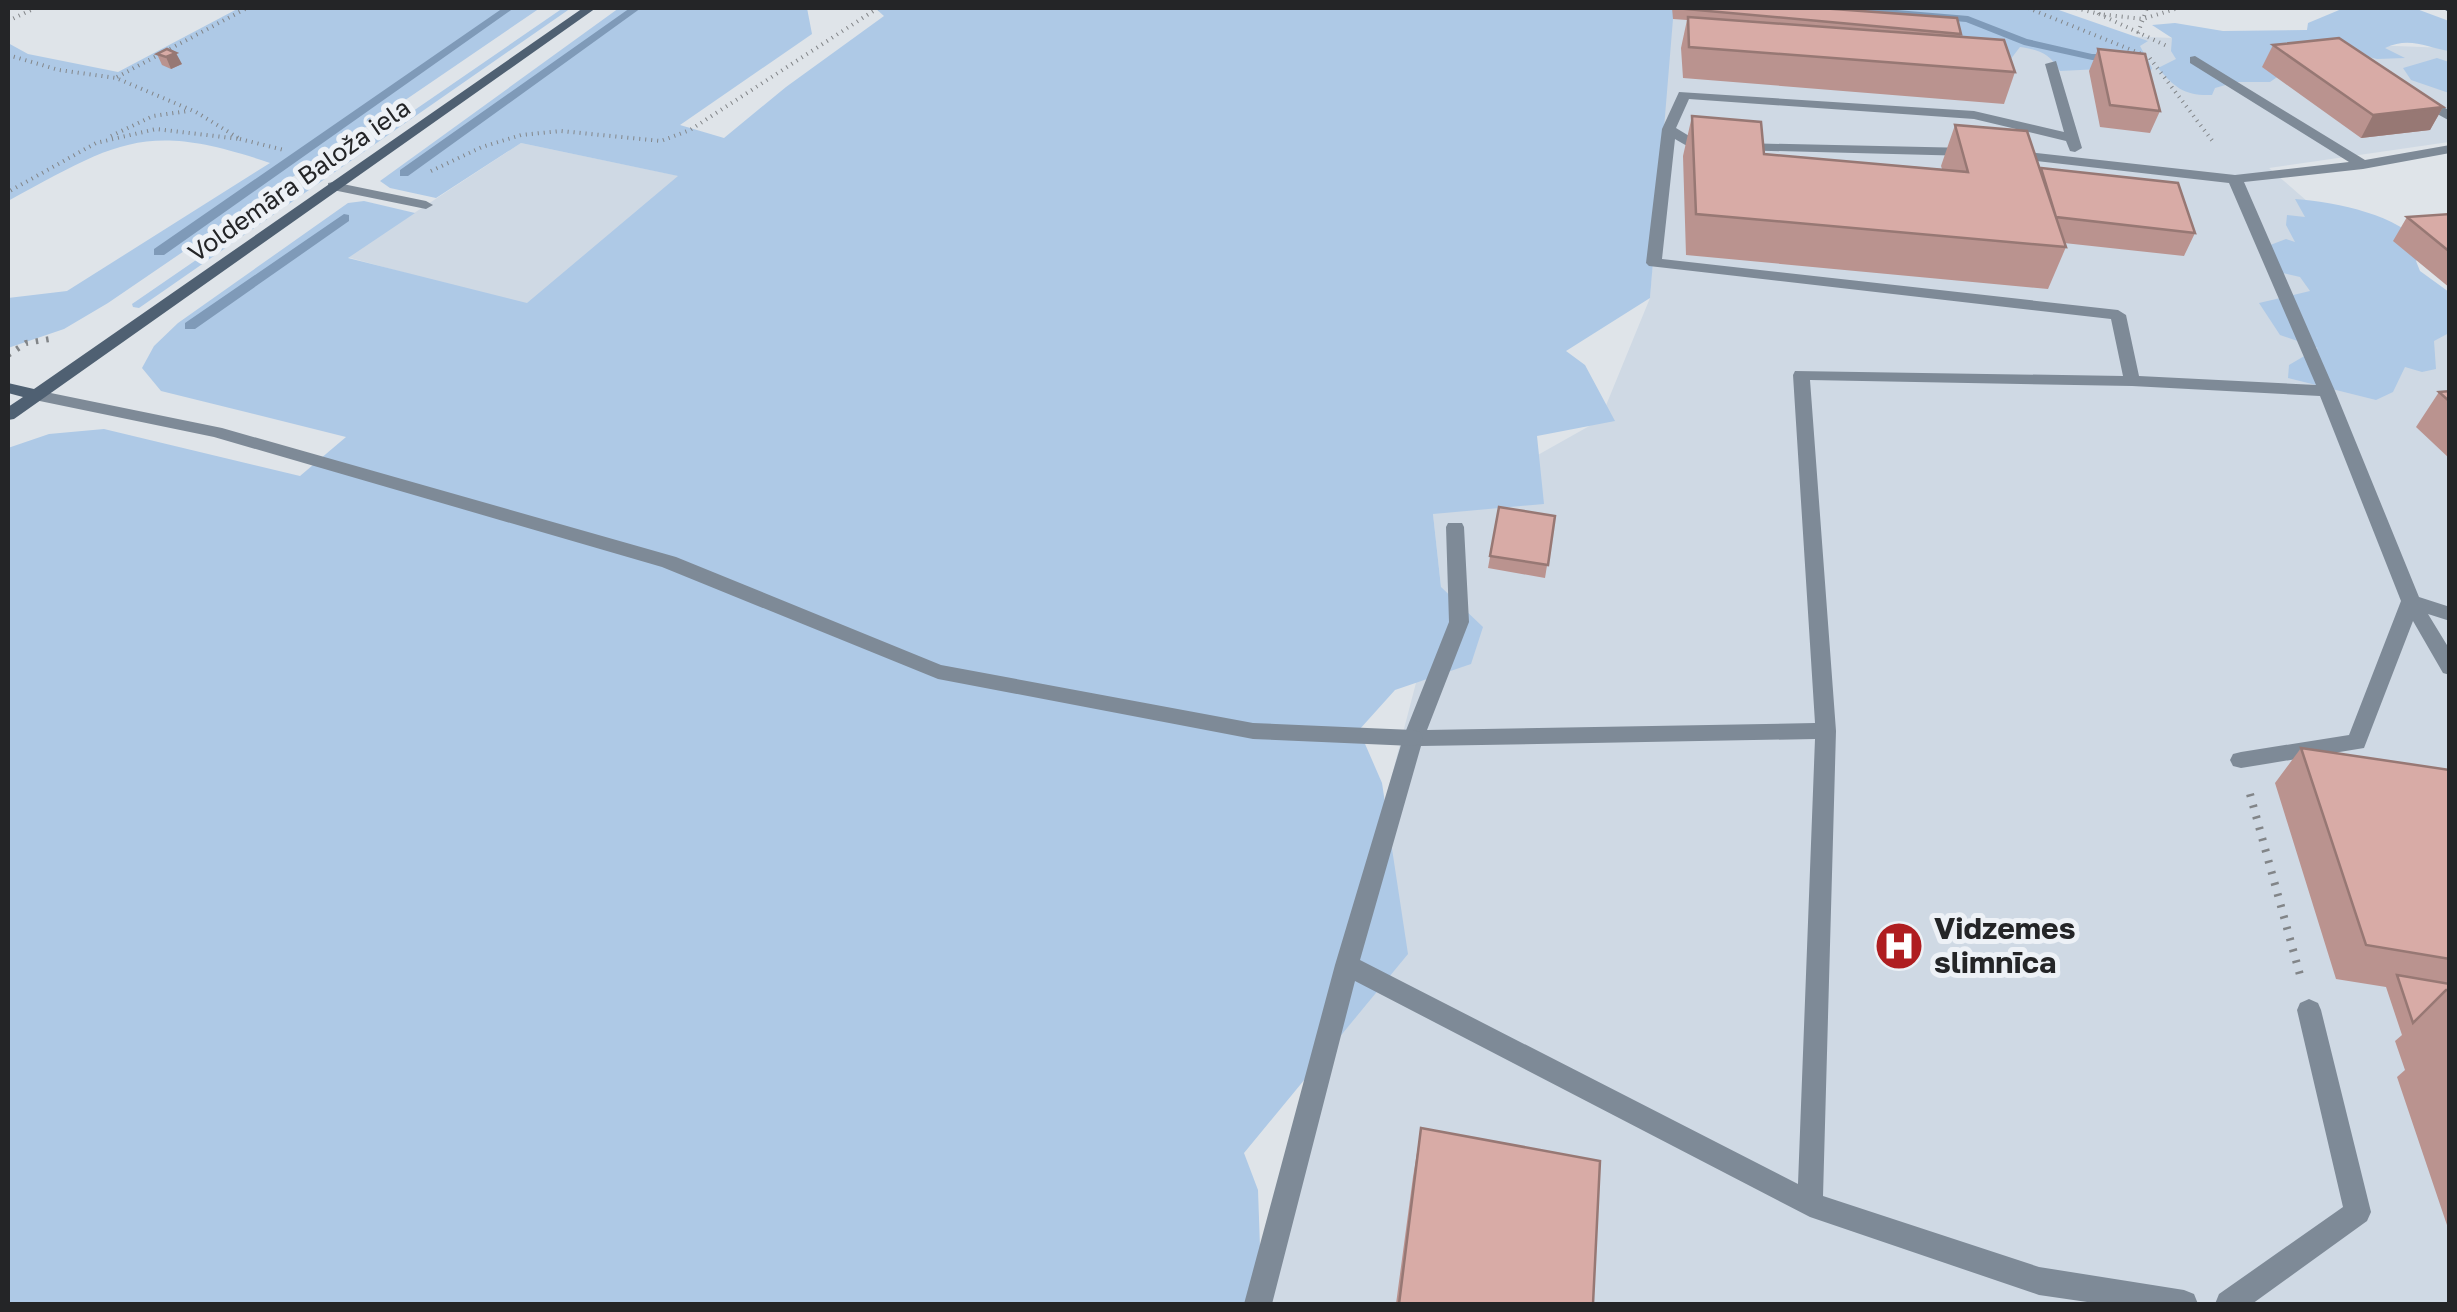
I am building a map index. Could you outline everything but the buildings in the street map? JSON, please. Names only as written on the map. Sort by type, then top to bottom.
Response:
[{"type":"main road","name":"Voldemāra Baloža iela","points":[[8,415],[590,8]]},
{"type":"main road","points":[[8,388],[36,395]]},
{"type":"street","points":[[2195,60],[2363,165]]},
{"type":"street","points":[[2051,64],[2079,162]]},
{"type":"street","points":[[2401,88],[2450,117]]},
{"type":"street","points":[[2072,138],[1974,114],[1684,95],[1670,129],[1654,262],[2118,315],[2132,380]]},
{"type":"street","points":[[1670,129],[1696,146],[1980,152]]},
{"type":"street","points":[[1999,152],[2235,179],[2363,165],[2450,149]]},
{"type":"street","points":[[2235,179],[2327,390],[2411,602],[2450,668]]},
{"type":"street","points":[[333,186],[426,205]]},
{"type":"street","points":[[1810,1204],[1826,731],[1802,375],[2132,380],[2327,390]]},
{"type":"street","points":[[36,395],[216,432],[669,562],[938,672],[1253,731],[1413,738],[1826,731]]},
{"type":"street","points":[[1258,1304],[1413,738],[1459,622],[1456,527]]},
{"type":"street","points":[[2411,602],[2450,614]]},
{"type":"street","points":[[2241,760],[2358,742],[2411,602]]},
{"type":"street","points":[[1348,965],[1810,1204],[2040,1282],[2184,1304]]},
{"type":"street","points":[[2228,1304],[2358,1212],[2309,1010]]},
{"type":"path","points":[[8,20],[35,8]]},
{"type":"path","points":[[116,78],[248,8]]},
{"type":"path","points":[[392,198],[424,175],[482,146],[521,135],[561,131],[660,141],[690,130],[878,8]]},
{"type":"path","points":[[2028,8],[2149,57],[2225,157],[2235,179]]},
{"type":"path","points":[[2076,8],[2143,19],[2178,8]]},
{"type":"path","points":[[2095,8],[2099,14],[2195,60]]},
{"type":"path","points":[[2138,33],[2147,8]]},
{"type":"path","points":[[8,55],[59,70],[116,78],[196,112],[240,139]]},
{"type":"path","points":[[8,192],[153,116],[173,110],[196,112]]},
{"type":"path","points":[[96,143],[156,129],[240,139],[284,150]]},
{"type":"path","points":[[2241,760],[2309,1010]]},
{"type":"shaded area","points":[[239,8],[540,8],[108,303],[64,329],[8,348],[8,298],[67,291],[270,163],[192,142],[133,144],[77,164],[8,201],[8,43],[28,54],[118,72]]},
{"type":"shaded area","points":[[563,8],[571,8],[139,308],[133,307],[132,304]]},
{"type":"shaded area","points":[[619,8],[807,8],[812,34],[680,125],[724,138],[884,16],[875,8],[1867,8],[1840,15],[1673,19],[1650,298],[1566,351],[1585,365],[1615,421],[1537,436],[1544,504],[1433,514],[1441,587],[1483,627],[1471,664],[1395,690],[1359,730],[1382,783],[1408,954],[1244,1153],[1258,1190],[1262,1304],[8,1304],[8,448],[49,434],[104,429],[300,476],[346,437],[161,391],[142,368],[154,346],[178,323],[348,203],[364,201],[415,213],[348,258],[527,303],[678,176],[521,143],[436,198],[390,188],[380,181]]},
{"type":"shaded area","name":"Vidzemes slimnīca","points":[[1672,8],[1953,30],[2449,48],[2449,142],[2269,168],[2449,325],[2449,1304],[1254,1304],[1441,587],[1433,514],[1600,420],[1650,298]]},
{"type":"shaded area","points":[[1867,8],[2053,8],[2148,41],[2140,46],[2152,68],[2149,75],[2100,69],[2060,71],[2039,51],[2020,47],[2010,60]]},
{"type":"shaded area","points":[[2344,8],[2414,8],[2449,21],[2449,51],[2402,43],[2385,48],[2405,58],[2360,55],[2283,73],[2270,82],[2236,82],[2215,88],[2212,95],[2181,89],[2158,68],[2176,59],[2171,51],[2172,38],[2152,25],[2175,23],[2223,31],[2307,30],[2308,23]]},
{"type":"shaded area","points":[[2437,58],[2449,62],[2449,93],[2411,80],[2403,68]]},
{"type":"shaded area","points":[[521,143],[785,198],[583,315],[489,296],[347,257]]},
{"type":"shaded area","points":[[2295,199],[2383,218],[2427,247],[2416,261],[2420,271],[2449,292],[2449,333],[2434,341],[2436,369],[2422,372],[2405,367],[2393,392],[2376,400],[2288,378],[2289,365],[2318,348],[2280,335],[2259,303],[2310,291],[2300,277],[2279,272],[2265,247],[2286,239],[2295,242],[2286,225],[2287,215],[2305,217]]},
{"type":"waterway","points":[[159,252],[509,8]]},
{"type":"waterway","points":[[404,173],[636,8]]},
{"type":"waterway","points":[[1842,8],[1968,19],[2024,42],[2092,57],[2115,57]]},
{"type":"waterway","points":[[190,326],[344,218]]},
{"type":"place","name":"Vidzemes slimnīca","points":[[1899,946]]}]
